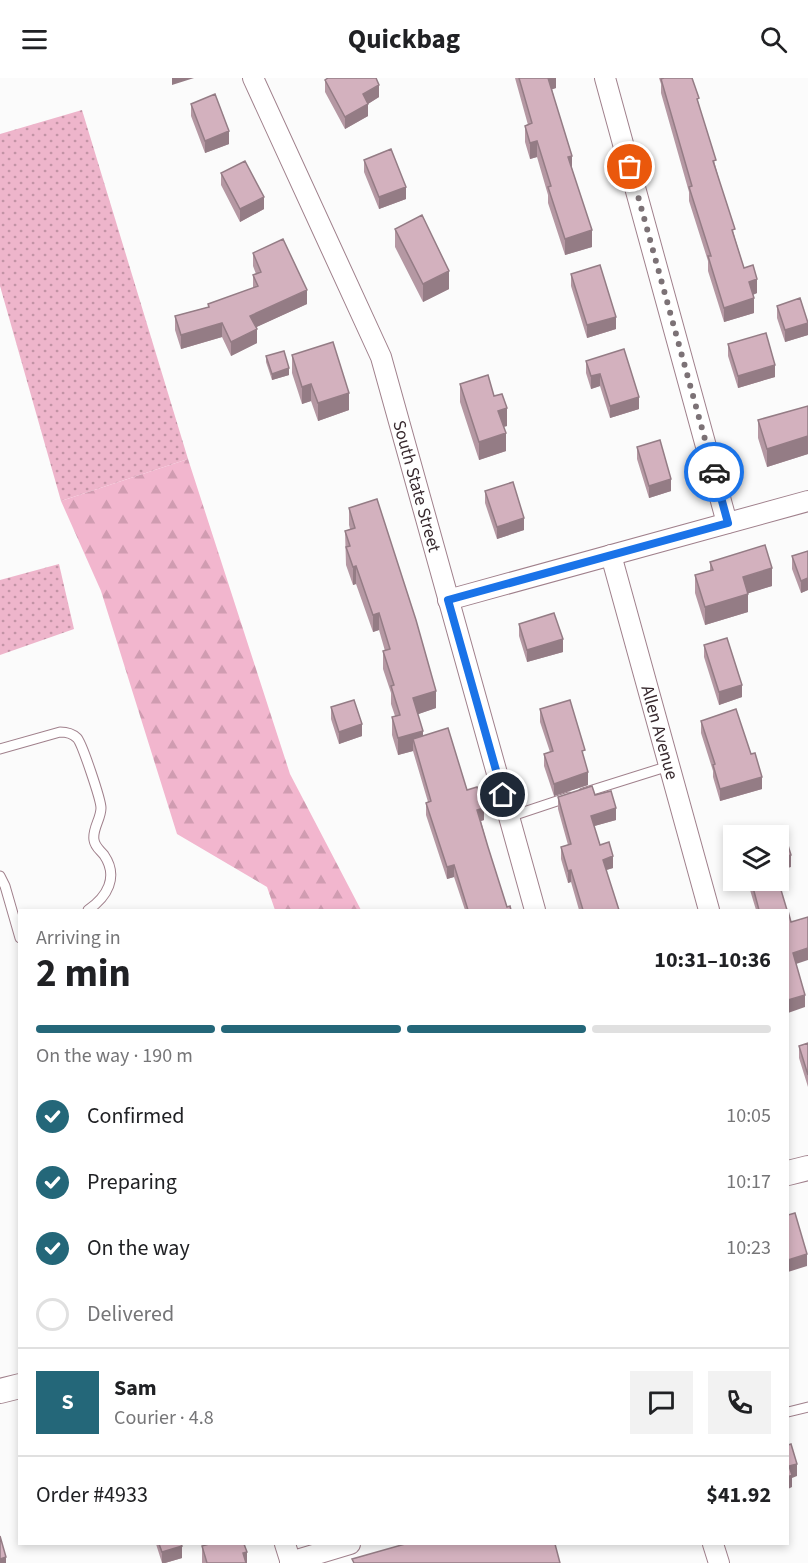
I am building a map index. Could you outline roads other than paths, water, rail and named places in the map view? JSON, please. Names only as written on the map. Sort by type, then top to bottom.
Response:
[{"type":"street","name":"South State Street","points":[[253,78],[381,357],[535,909]]},
{"type":"street","points":[[605,78],[728,523]]},
{"type":"street","points":[[448,600],[808,501]]},
{"type":"street","name":"Allen Avenue","points":[[611,555],[709,909]]},
{"type":"street","points":[[789,1173],[808,1168]]},
{"type":"street","points":[[0,1391],[18,1386]]},
{"type":"street","points":[[289,1556],[345,1545]]},
{"type":"street","points":[[713,1545],[718,1563]]},
{"type":"lane","points":[[0,749],[60,732],[68,732],[80,740],[101,809],[94,831],[94,840],[111,872],[109,889],[104,897],[89,909]]},
{"type":"lane","points":[[509,817],[669,766]]},
{"type":"lane","points":[[0,876],[18,931]]},
{"type":"lane","points":[[789,1412],[808,1407]]}]
